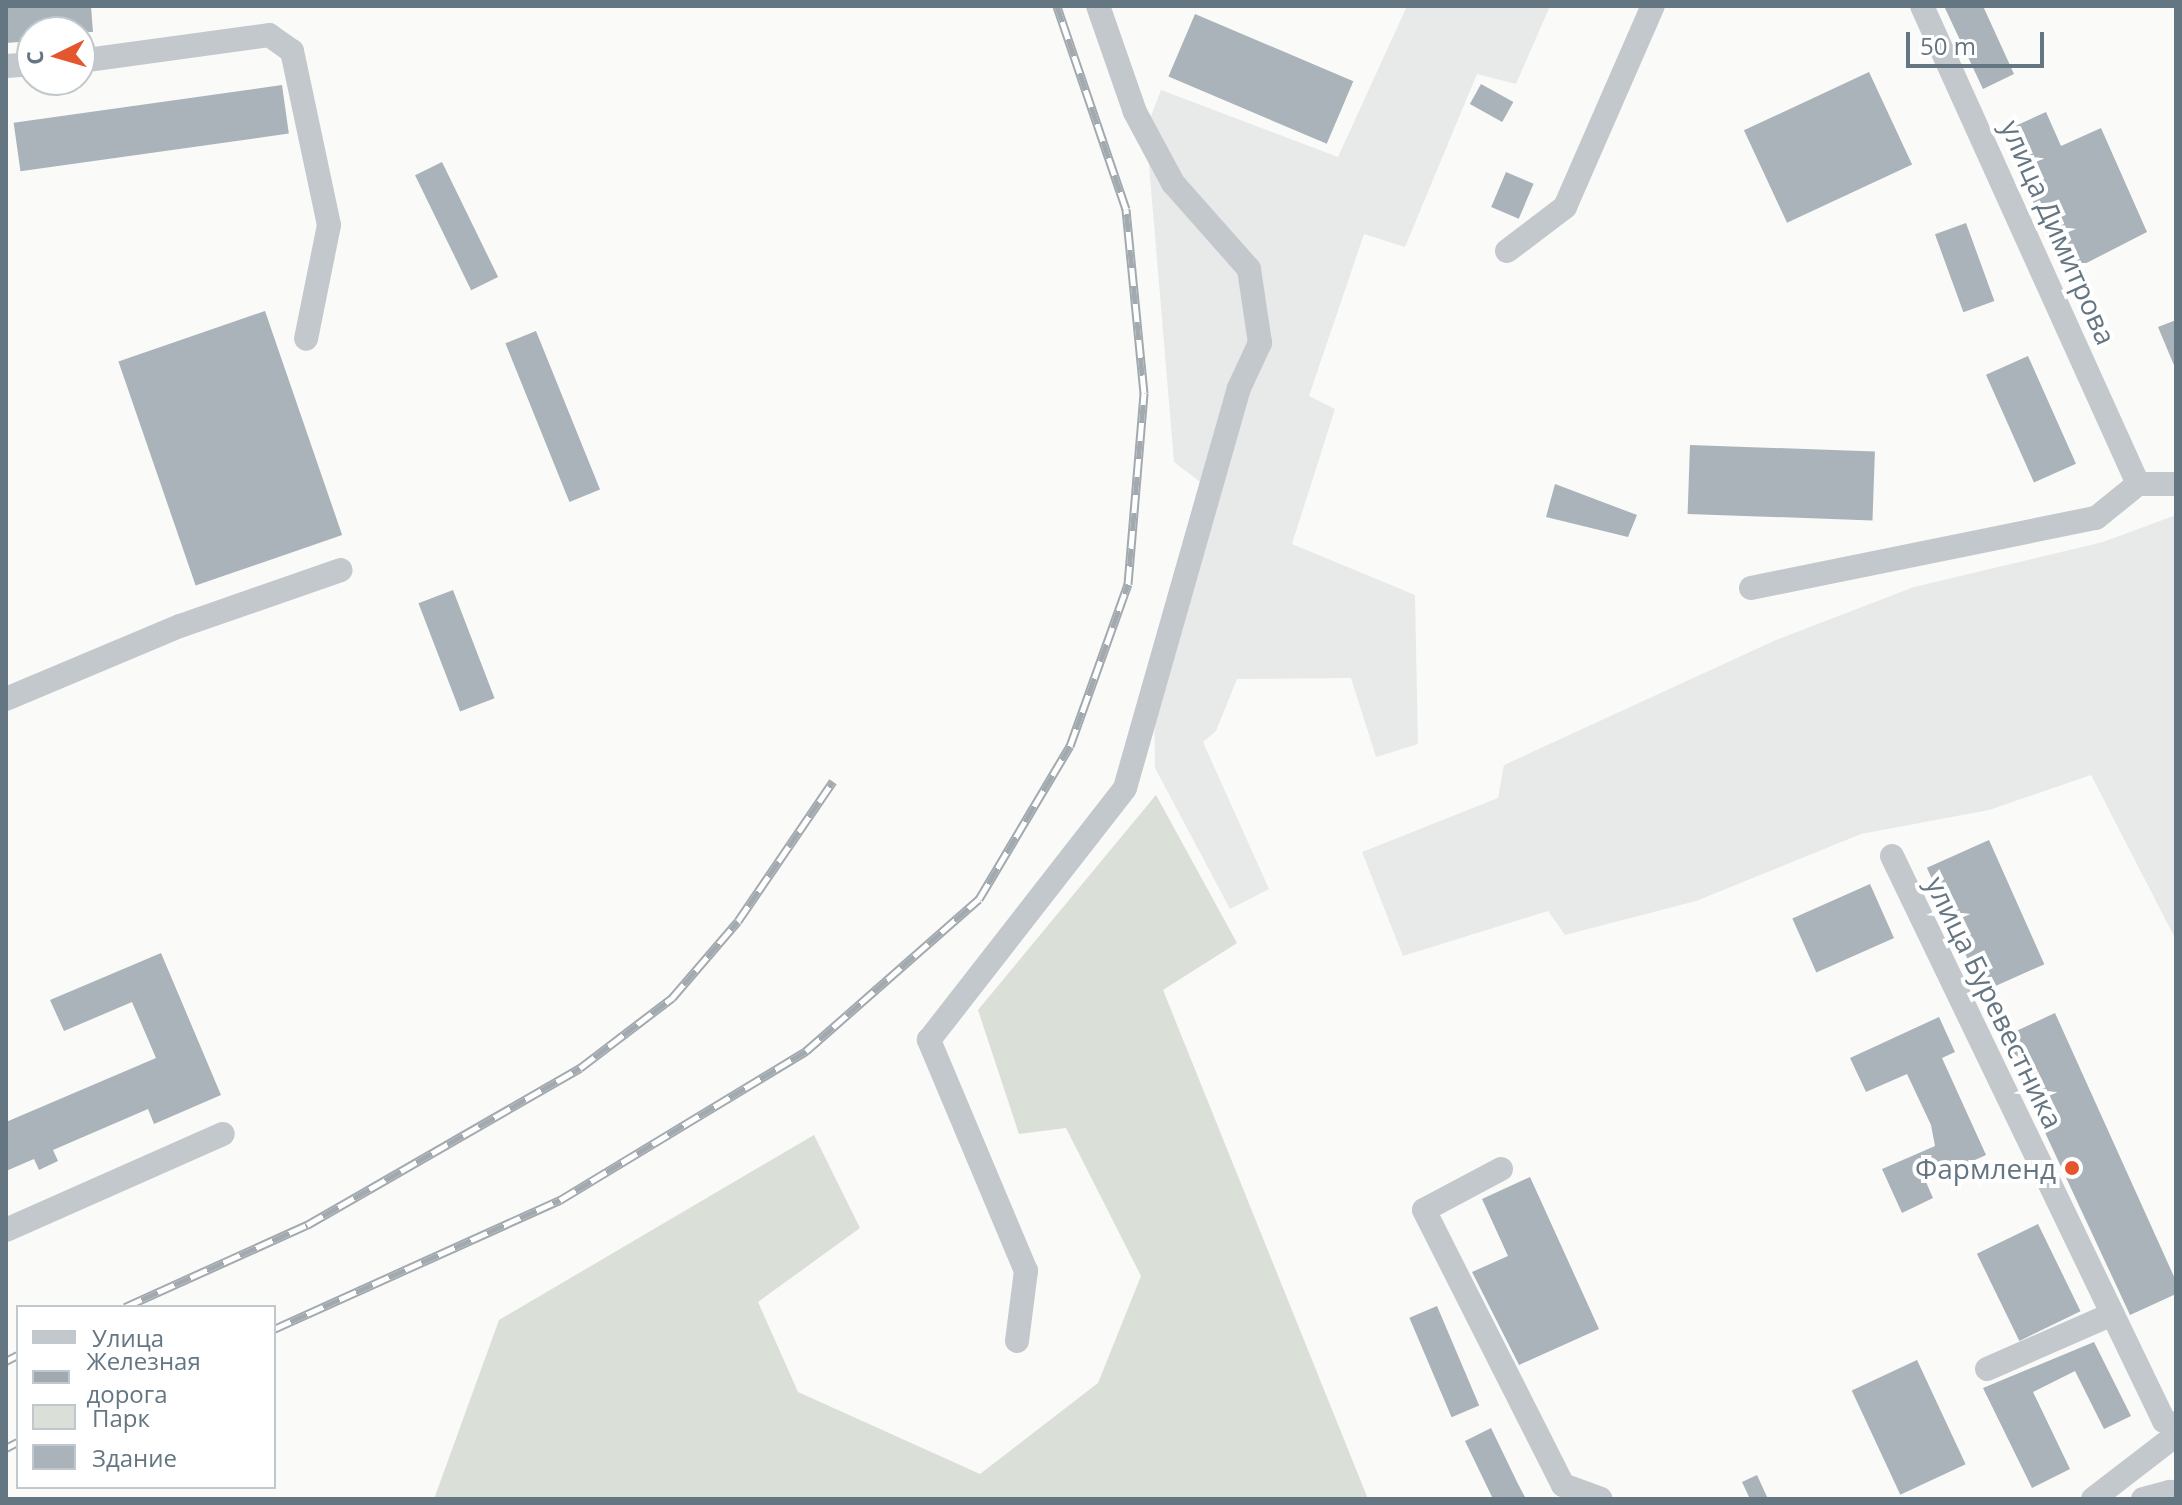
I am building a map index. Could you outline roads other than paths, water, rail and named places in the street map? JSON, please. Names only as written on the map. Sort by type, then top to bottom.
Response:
[{"type":"street","points":[[1017,1341],[1026,1271],[929,1040],[1125,788],[1239,388],[1260,343],[1249,269],[1173,183],[1135,112],[1098,6]]},
{"type":"street","points":[[1507,251],[1565,207],[1653,6]]},
{"type":"street","name":"улица Димитрова","points":[[1922,6],[2138,484]]},
{"type":"street","points":[[96,59],[269,35],[292,51],[329,225],[306,339]]},
{"type":"street","points":[[1751,588],[2096,518],[2138,484],[2176,484]]},
{"type":"street","points":[[6,699],[180,626],[341,570]]},
{"type":"street","name":"улица Буревестника","points":[[1892,856],[2164,1421],[2176,1425]]},
{"type":"street","points":[[6,1230],[223,1134]]},
{"type":"street","points":[[1501,1169],[1424,1210],[1563,1485],[1601,1499]]},
{"type":"street","points":[[1987,1369],[2112,1314]]},
{"type":"street","points":[[2093,1499],[2176,1435]]},
{"type":"street","points":[[2143,1499],[2170,1492],[2172,1499]]},
{"type":"railway","points":[[276,1328],[560,1200],[806,1051],[979,899],[1070,746],[1128,584],[1144,393],[1126,209],[1057,6]]},
{"type":"railway","points":[[129,1305],[307,1225],[580,1068],[672,998],[738,921],[833,781]]},
{"type":"railway","points":[[6,1361],[16,1356]]},
{"type":"railway","points":[[6,1448],[16,1443]]},
{"type":"place","name":"Фармленд","points":[[2072,1168]]}]
